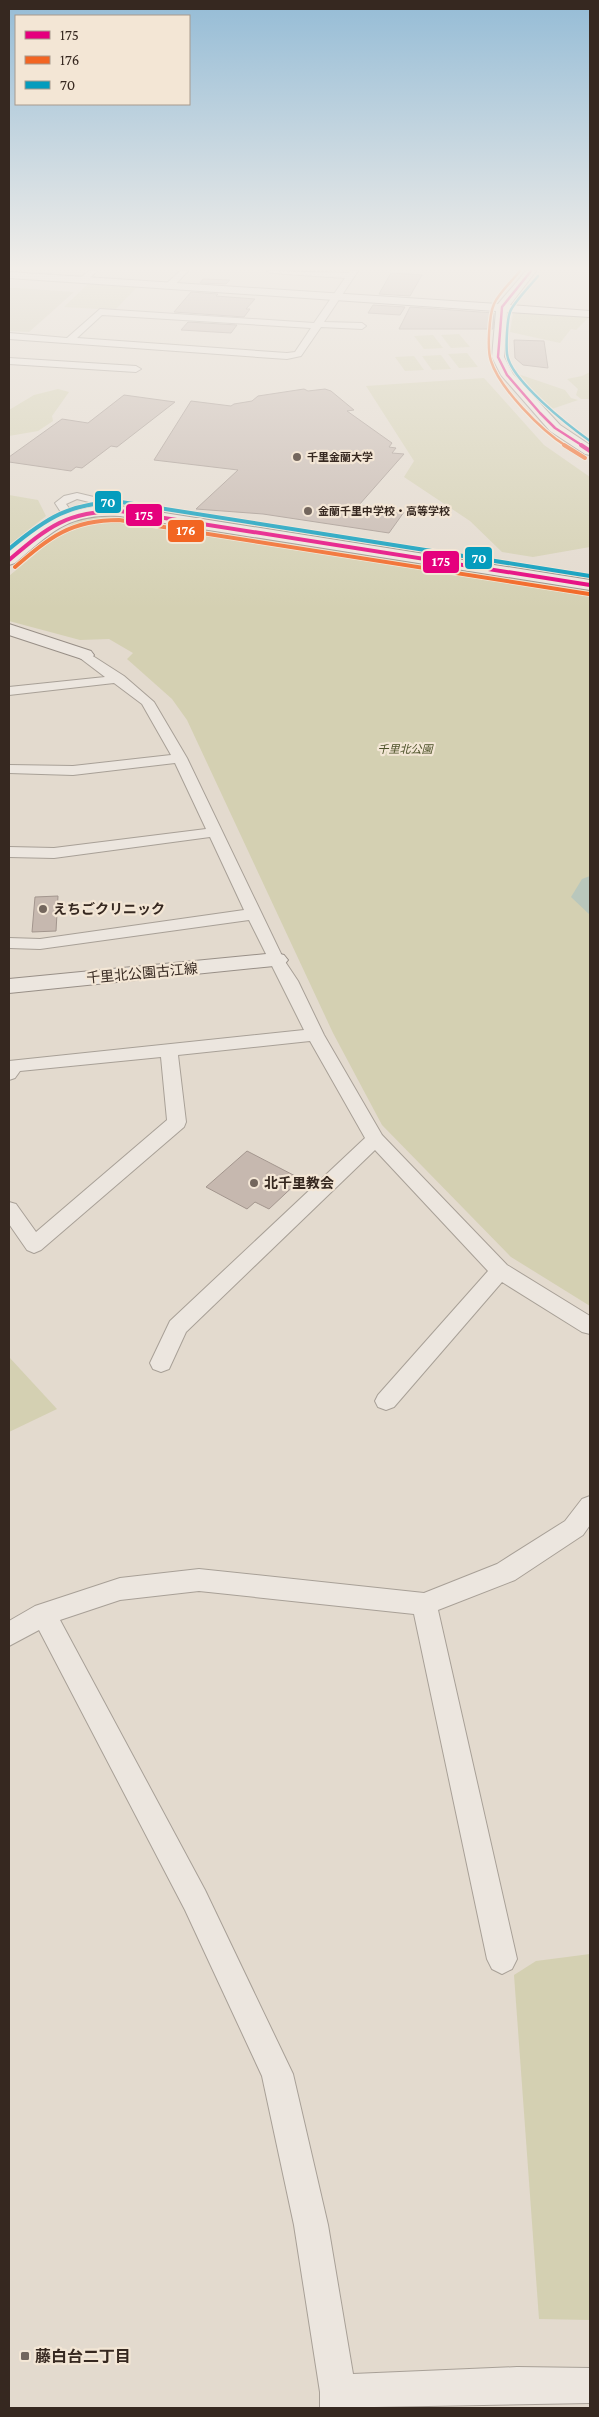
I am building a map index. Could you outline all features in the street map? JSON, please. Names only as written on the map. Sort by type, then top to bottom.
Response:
[{"type":"street","points":[[515,384],[555,428],[590,451]]},
{"type":"street","points":[[9,560],[56,522],[68,515],[98,509],[120,510],[590,585]]},
{"type":"street","points":[[9,629],[85,655],[147,702],[180,758],[276,960],[289,981],[315,1035],[375,1139],[500,1271],[590,1326]]},
{"type":"street","points":[[9,691],[119,679]]},
{"type":"street","points":[[9,769],[87,771],[180,758]]},
{"type":"street","points":[[9,852],[54,852],[214,832]]},
{"type":"street","points":[[9,943],[40,944],[254,914]]},
{"type":"street","name":"千里北公園古江線","points":[[9,986],[276,960]]},
{"type":"street","points":[[9,1074],[14,1066],[169,1052],[315,1035]]},
{"type":"street","points":[[9,1209],[34,1245],[177,1122],[169,1052]]},
{"type":"street","points":[[161,1362],[178,1327],[375,1139]]},
{"type":"street","points":[[386,1401],[500,1271]]},
{"type":"street","points":[[9,1634],[44,1614],[120,1589],[198,1580],[424,1604],[506,1572],[582,1533],[590,1506]]},
{"type":"street","points":[[424,1604],[502,1959]]},
{"type":"street","points":[[44,1614],[195,1900],[277,2074],[310,2225],[338,2400],[517,2385],[590,2385]]},
{"type":"green space","points":[[399,384],[489,384],[544,445],[590,477],[590,547],[533,557],[502,552],[470,521],[404,477],[414,461],[366,386]]},
{"type":"green space","points":[[526,384],[547,384],[565,390],[571,398],[578,400],[549,410]]},
{"type":"green space","points":[[572,384],[590,384],[590,399],[581,399],[576,395],[578,389]]},
{"type":"green space","points":[[58,389],[69,392],[52,416],[53,421],[38,431],[9,436],[9,410],[34,395]]},
{"type":"green space","points":[[9,495],[38,500],[46,516],[9,545]]},
{"type":"green space","name":"千里北公園","points":[[100,515],[116,515],[590,591],[590,1306],[511,1257],[382,1125],[333,1033],[187,720],[172,699],[127,659],[133,653],[109,639],[80,640],[9,621],[9,576],[75,521]]},
{"type":"green space","points":[[9,1357],[57,1409],[9,1432]]},
{"type":"green space","points":[[590,1954],[590,2320],[539,2319],[514,1975],[536,1961]]},
{"type":"shaded area","points":[[590,876],[590,915],[571,897],[582,879]]},
{"type":"building","points":[[304,389],[308,391],[325,389],[331,391],[354,410],[347,411],[392,443],[389,447],[396,448],[392,453],[404,454],[359,505],[404,512],[389,533],[263,514],[196,509],[238,470],[154,460],[191,401],[231,406],[252,401],[258,396]]},
{"type":"building","points":[[124,395],[175,402],[117,447],[111,446],[82,468],[76,467],[71,471],[9,462],[9,457],[62,419],[88,423]]},
{"type":"building","name":"えちごクリニック","points":[[58,896],[56,931],[32,932],[35,897]]},
{"type":"building","name":"北千里教会","points":[[247,1151],[301,1179],[269,1209],[255,1202],[247,1209],[206,1187]]},
{"type":"transit line","name":"176","points":[[503,384],[549,435],[585,458]]},
{"type":"transit line","name":"175","points":[[515,384],[555,428],[590,451]]},
{"type":"transit line","name":"70","points":[[526,384],[561,421],[590,441]]},
{"type":"transit line","name":"70","points":[[9,549],[47,519],[60,512],[87,504],[121,502],[590,576]]},
{"type":"transit line","name":"175","points":[[9,560],[47,529],[71,516],[101,511],[120,511],[590,585]]},
{"type":"transit line","name":"176","points":[[15,567],[51,538],[73,525],[101,520],[119,520],[589,594]]},
{"type":"place","name":"千里金蘭大学","points":[[297,457]]},
{"type":"place","name":"金蘭千里中学校・高等学校","points":[[308,511]]},
{"type":"place","name":"えちごクリニック","points":[[43,909]]},
{"type":"place","name":"北千里教会","points":[[254,1183]]},
{"type":"place","name":"藤白台二丁目","points":[[25,2356]]}]
